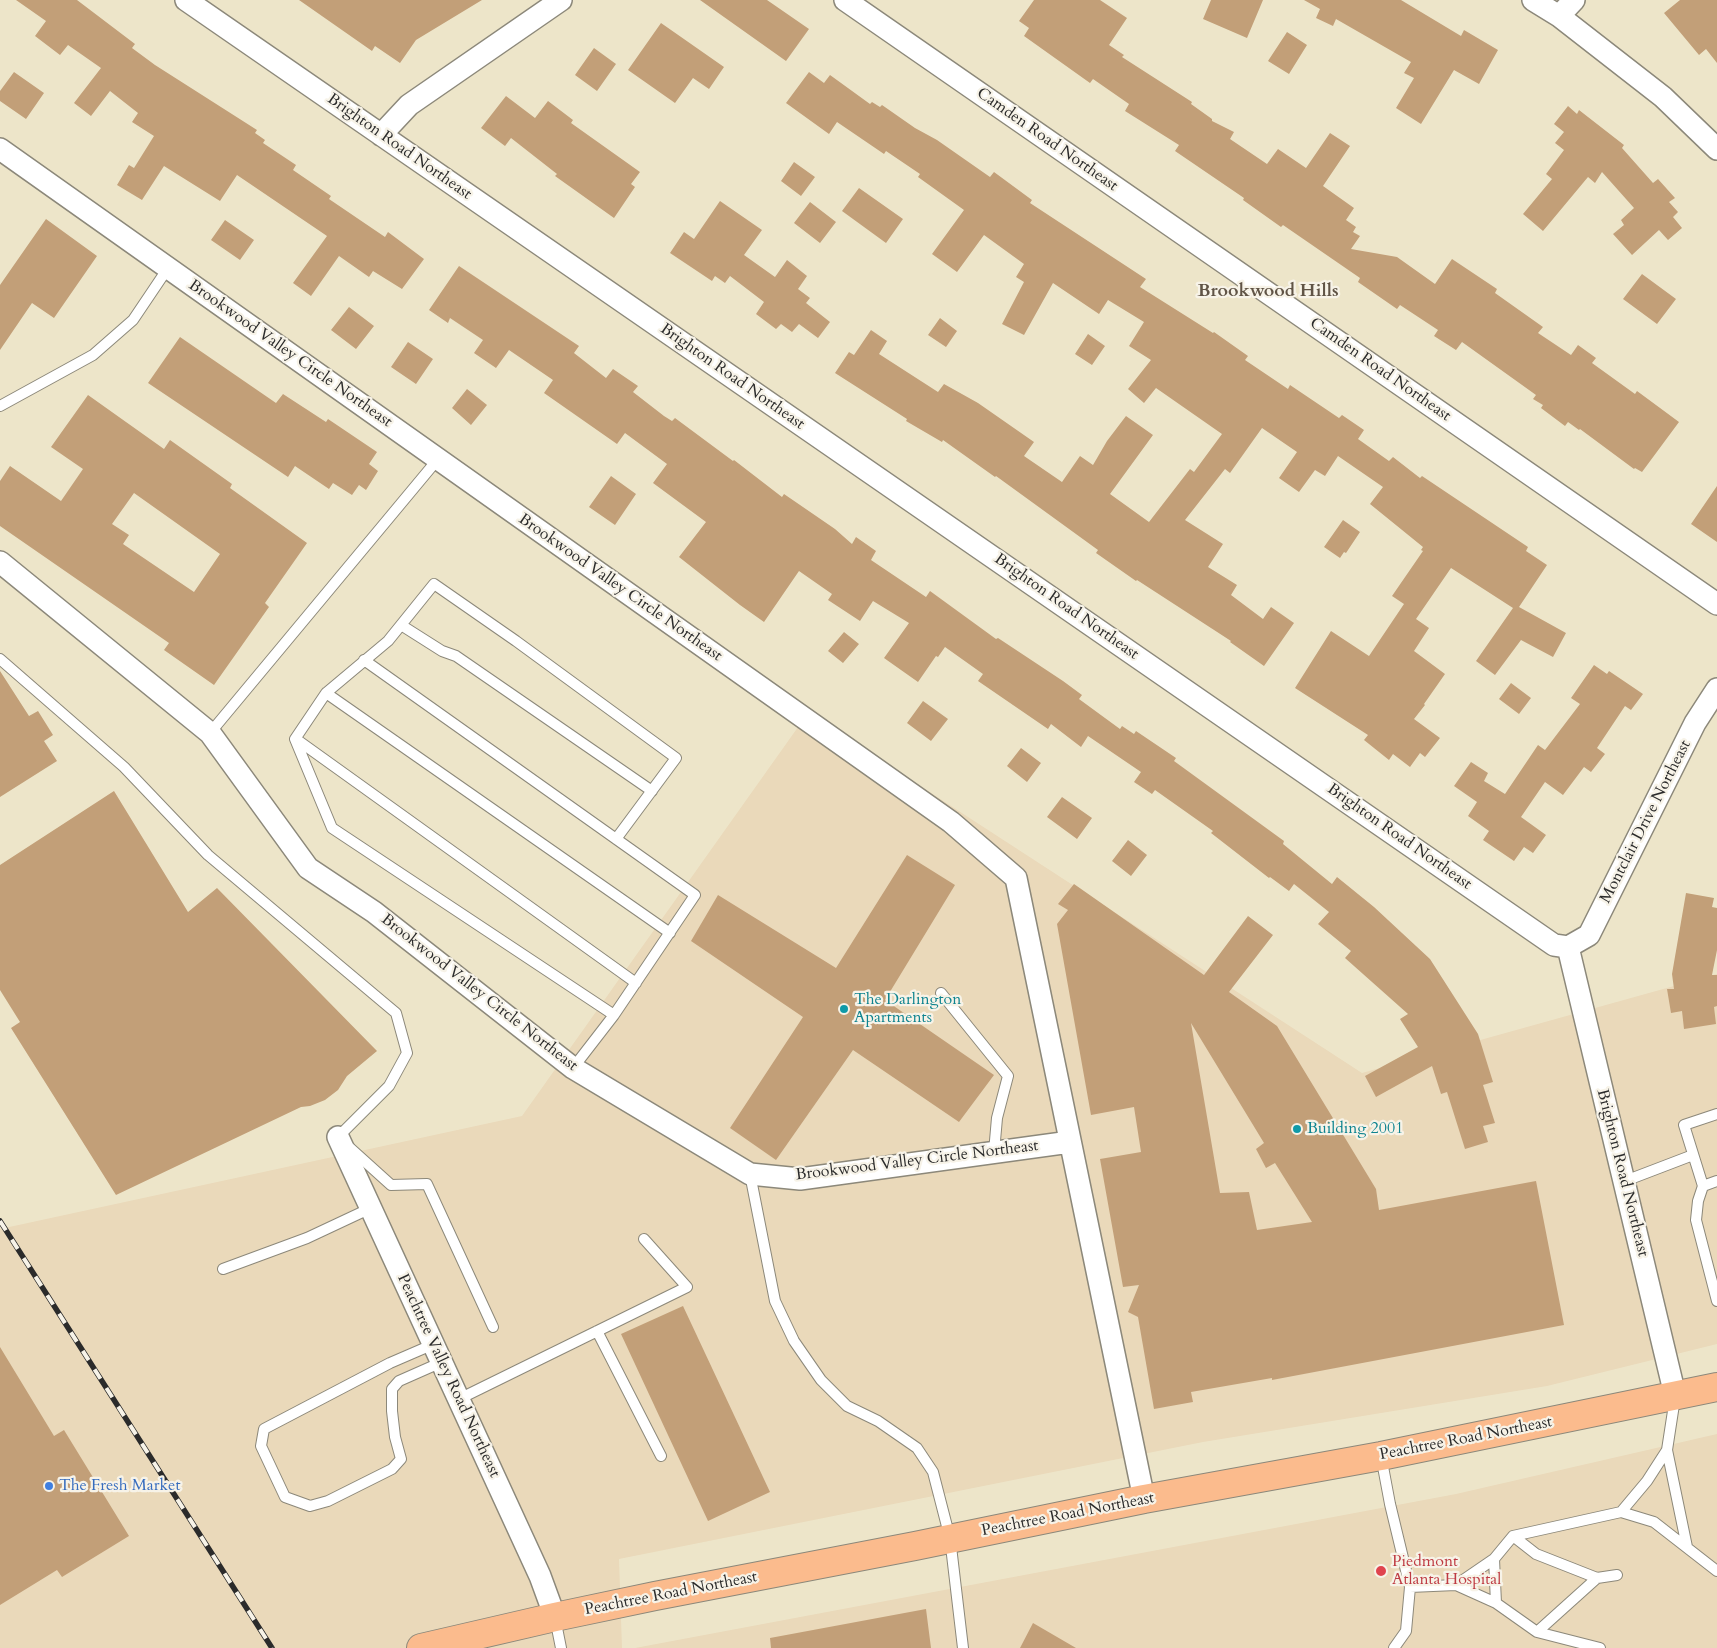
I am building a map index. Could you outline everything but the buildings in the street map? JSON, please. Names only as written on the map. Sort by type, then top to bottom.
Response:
[{"type":"highway","name":"Peachtree Road Northeast","points":[[421,1648],[555,1617],[1144,1499],[1381,1456],[1717,1387]]},
{"type":"street","name":"Brighton Road Northeast","points":[[186,0],[1554,945],[1568,947],[1675,1395]]},
{"type":"street","points":[[381,135],[409,105],[561,0]]},
{"type":"street","name":"Camden Road Northeast","points":[[845,0],[1717,604]]},
{"type":"street","points":[[1533,0],[1559,16],[1663,97],[1717,149]]},
{"type":"street","points":[[1559,16],[1574,0]]},
{"type":"street","name":"Brookwood Valley Circle Northeast","points":[[0,149],[950,822],[1016,878],[1144,1499]]},
{"type":"street","name":"Brookwood Valley Circle Northeast","points":[[0,562],[210,733],[308,868],[374,912],[573,1068],[750,1174],[800,1179],[1070,1142]]},
{"type":"street","name":"Montclair Drive Northeast","points":[[1568,947],[1589,935],[1696,723],[1717,689]]},
{"type":"street","name":"Peachtree Valley Road Northeast","points":[[338,1137],[540,1576],[555,1617]]},
{"type":"lane","points":[[0,406],[93,355],[134,320],[168,268]]},
{"type":"lane","points":[[210,733],[438,459]]},
{"type":"lane","points":[[295,739],[326,693],[388,641],[434,584],[516,641],[676,758],[616,839]]},
{"type":"lane","points":[[401,625],[442,651],[456,656],[652,791]]},
{"type":"lane","points":[[0,659],[124,767],[208,855],[396,1013],[407,1053],[389,1086],[338,1137],[391,1186],[427,1184],[493,1327]]},
{"type":"lane","points":[[364,660],[695,895],[614,1015],[573,1068]]},
{"type":"lane","points":[[326,693],[670,933]]},
{"type":"lane","points":[[295,739],[636,983]]},
{"type":"lane","points":[[295,739],[332,828],[614,1015]]},
{"type":"lane","points":[[941,993],[1008,1076],[997,1118],[994,1152]]},
{"type":"lane","points":[[1717,1114],[1684,1126],[1704,1186],[1698,1201],[1696,1220],[1717,1301]]},
{"type":"lane","points":[[1625,1181],[1693,1155]]},
{"type":"lane","points":[[750,1174],[775,1301],[794,1341],[820,1380],[847,1406],[878,1421],[917,1448],[933,1472],[950,1538],[963,1648]]},
{"type":"lane","points":[[1704,1186],[1717,1181]]},
{"type":"lane","points":[[223,1269],[307,1238],[371,1208]]},
{"type":"lane","points":[[459,1399],[687,1287],[644,1239]]},
{"type":"lane","points":[[598,1331],[661,1456]]},
{"type":"lane","points":[[438,1353],[399,1381],[392,1389],[392,1411],[401,1458],[392,1469],[328,1500],[310,1506],[285,1497],[261,1446],[264,1429],[390,1363],[438,1353]]},
{"type":"lane","points":[[1675,1395],[1667,1450],[1687,1547]]},
{"type":"lane","points":[[1621,1512],[1647,1481],[1667,1450]]},
{"type":"lane","points":[[1381,1456],[1390,1504],[1410,1587],[1406,1631],[1394,1648]]},
{"type":"lane","points":[[1456,1585],[1494,1559],[1513,1536],[1621,1512],[1654,1522],[1717,1571]]},
{"type":"lane","points":[[1513,1536],[1536,1554],[1597,1578],[1617,1575]]},
{"type":"lane","points":[[1494,1559],[1496,1603]]},
{"type":"lane","points":[[1537,1632],[1597,1578]]},
{"type":"lane","points":[[1410,1587],[1456,1585],[1496,1603],[1537,1632],[1600,1648]]},
{"type":"lane","points":[[555,1617],[561,1648]]},
{"type":"shaded area","points":[[808,713],[1362,1073],[1717,974],[1717,1344],[1547,1386],[1203,1442],[619,1559],[622,1648],[0,1648],[0,1229],[522,1116]]},
{"type":"shaded area","name":"Piedmont Atlanta Hospital","points":[[1717,1434],[1717,1648],[635,1648],[1456,1494]]},
{"type":"railway","points":[[0,1221],[272,1648]]},
{"type":"place","name":"The Darlington Apartments","points":[[844,1009]]},
{"type":"place","name":"Building 2001","points":[[1297,1129]]},
{"type":"place","name":"The Fresh Market","points":[[49,1486]]},
{"type":"place","name":"Piedmont Atlanta Hospital","points":[[1381,1571]]},
{"type":"district","name":"Brookwood Hills","points":[[1268,292]]}]
